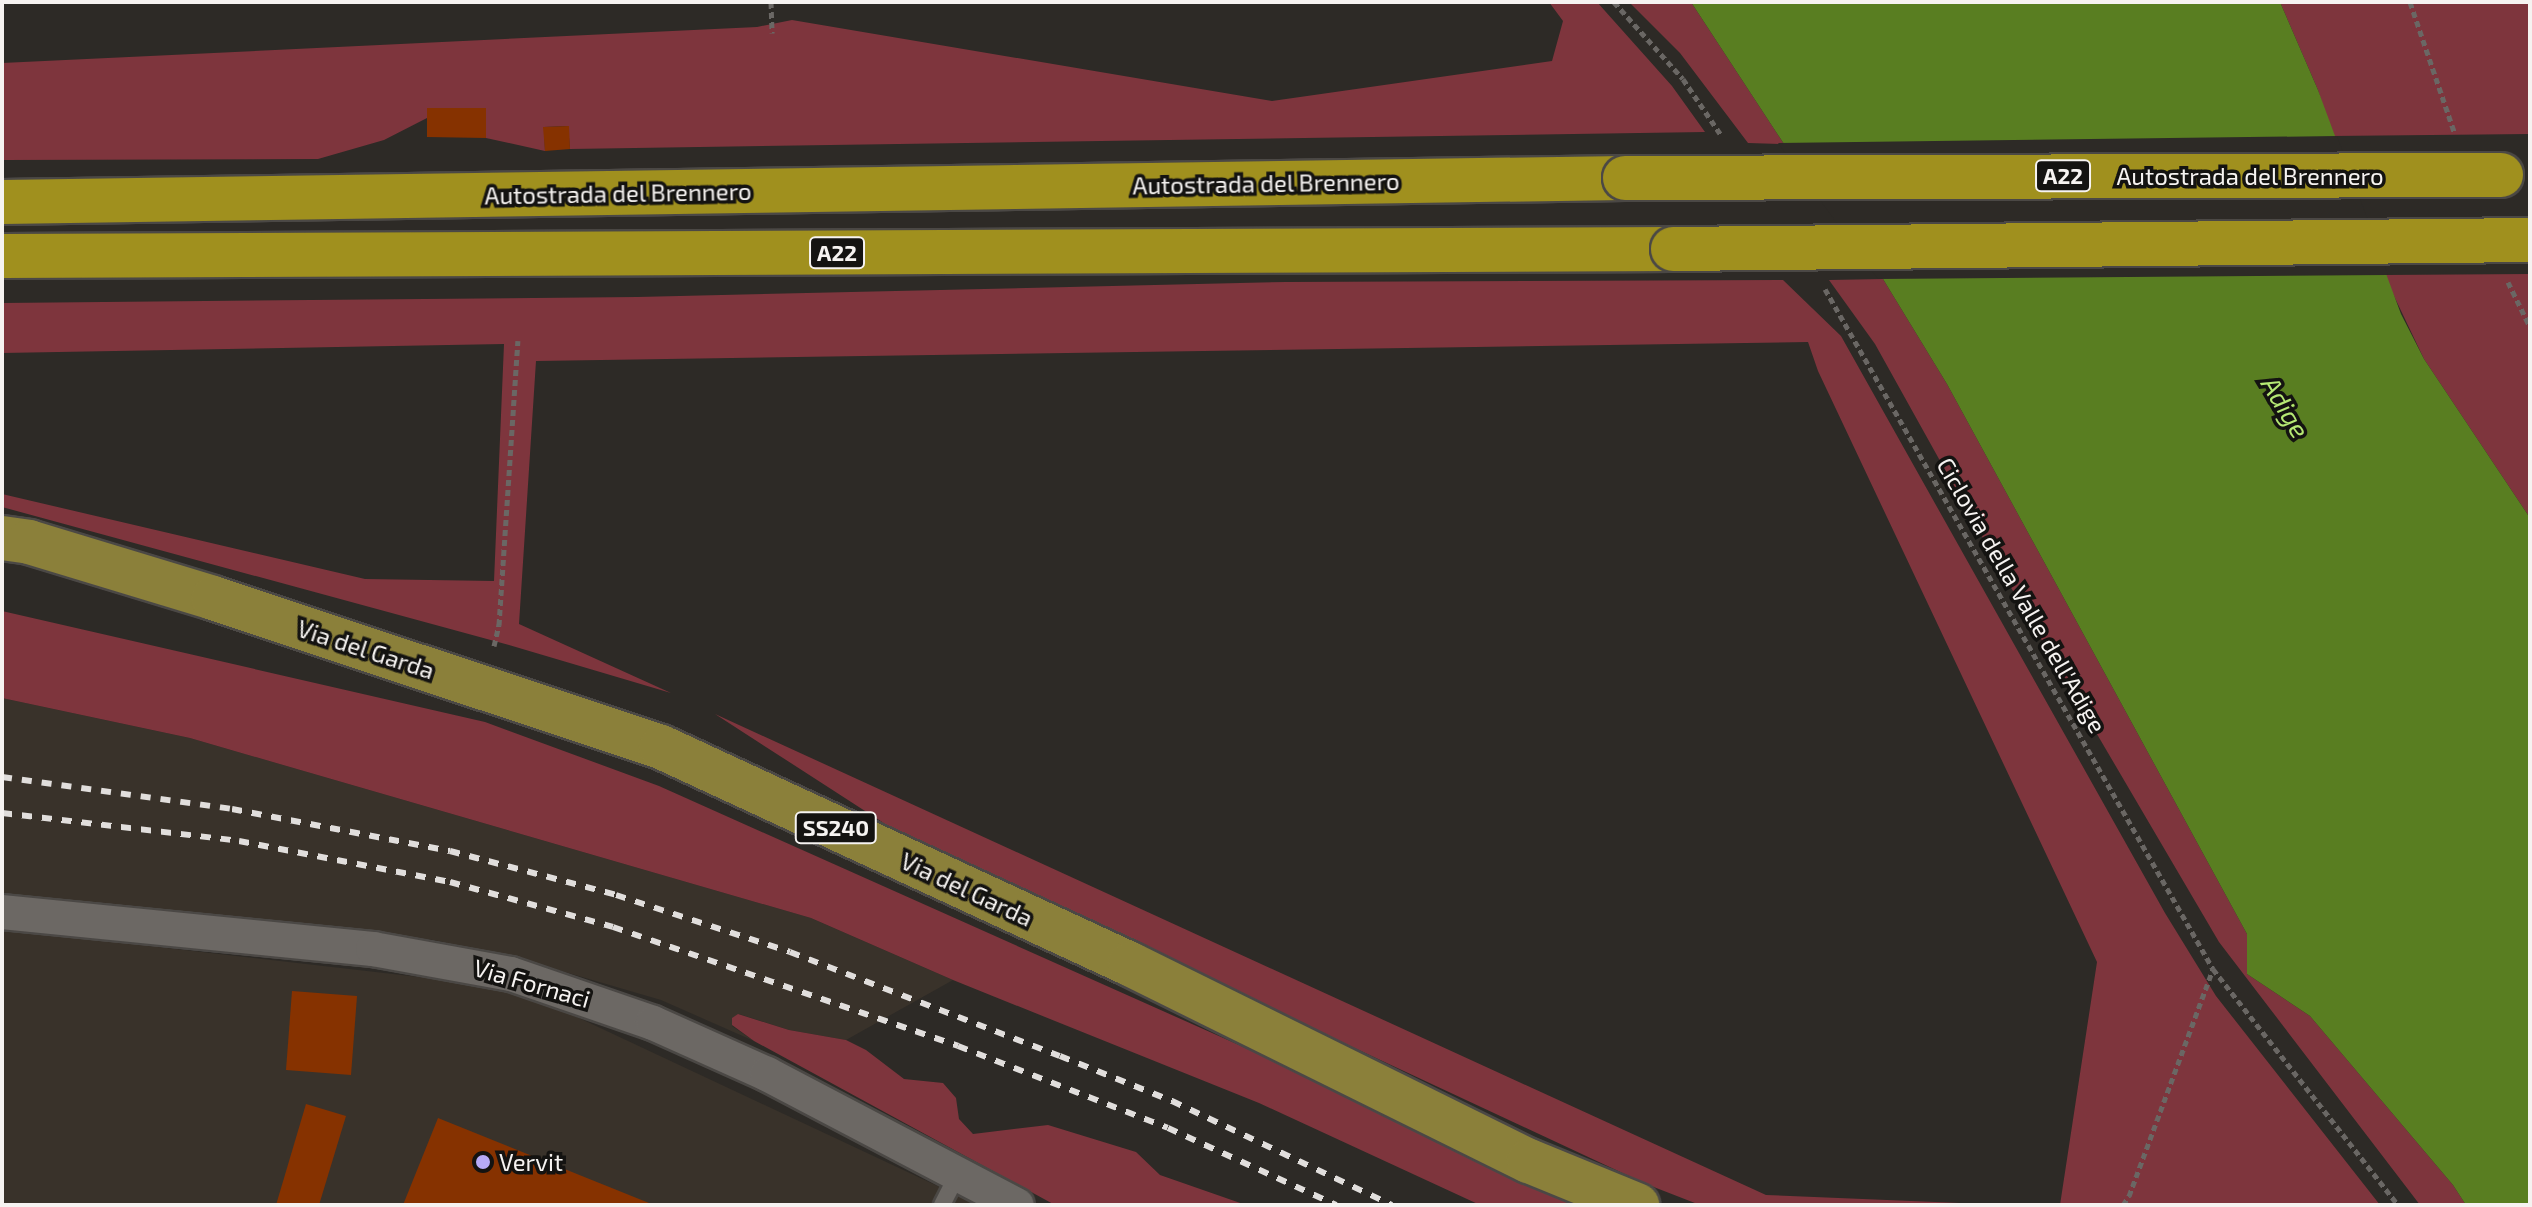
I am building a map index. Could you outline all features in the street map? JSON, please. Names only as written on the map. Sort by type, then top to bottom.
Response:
[{"type":"highway","name":"Autostrada del Brennero","points":[[2,202],[1625,178],[2516,175]]},
{"type":"highway","name":"A22","points":[[2,256],[1673,249],[2528,240]]},
{"type":"main road","name":"Via del Garda","points":[[2,538],[29,542],[213,598],[661,747],[1130,964],[1529,1161],[1637,1205]]},
{"type":"street","name":"Via Fornaci","points":[[2,912],[373,949],[511,974],[586,997],[767,1074],[1017,1205]]},
{"type":"lane","points":[[942,1205],[958,1174]]},
{"type":"path","points":[[771,2],[772,33]]},
{"type":"path","points":[[1614,2],[1683,79],[1727,145]]},
{"type":"path","points":[[2410,2],[2443,99]]},
{"type":"path","name":"Ciclovia della Valle dell'Adige","points":[[1817,277],[1862,349],[2213,969],[2398,1205]]},
{"type":"path","points":[[2510,287],[2530,327]]},
{"type":"path","points":[[485,689],[499,625],[518,341]]},
{"type":"path","points":[[2123,1205],[2213,969]]},
{"type":"shaded area","points":[[1549,2],[1597,2],[1672,86],[1705,132],[570,149],[568,126],[544,127],[545,151],[486,138],[486,108],[427,108],[427,118],[384,140],[318,159],[2,160],[2,63],[757,27],[792,20],[1272,101],[1552,61],[1563,21]]},
{"type":"shaded area","points":[[1629,2],[1691,2],[1784,144],[1748,143],[1680,53]]},
{"type":"shaded area","points":[[2280,2],[2530,2],[2530,134],[2332,136],[2318,90]]},
{"type":"shaded area","points":[[2530,274],[2530,518],[2424,359],[2384,275]]},
{"type":"shaded area","points":[[1883,279],[1947,384],[2247,934],[2247,974],[2310,1016],[2453,1185],[2466,1205],[2420,1205],[2219,942],[2003,574],[1875,344],[1829,280]]},
{"type":"shaded area","points":[[1783,280],[1841,336],[2165,913],[2216,996],[2380,1205],[2060,1205],[2097,962],[1818,371],[1808,342],[536,361],[519,624],[671,693],[509,645],[2,507],[2,494],[365,579],[494,581],[504,344],[2,353],[2,303],[637,297],[1286,282]]},
{"type":"shaded area","points":[[2,611],[485,722],[659,786],[1239,1045],[1579,1205],[1480,1205],[1259,1103],[953,980],[811,918],[190,738],[2,698]]},
{"type":"shaded area","points":[[2,698],[190,738],[811,918],[953,980],[846,1040],[789,1030],[739,1014],[732,1026],[754,1041],[661,1000],[510,956],[433,940],[2,893]]},
{"type":"shaded area","points":[[715,714],[1766,1195],[2008,1205],[1700,1205],[1646,1184],[913,842]]},
{"type":"shaded area","points":[[2,929],[515,988],[978,1205],[2,1205]]},
{"type":"shaded area","points":[[738,1014],[789,1030],[846,1040],[866,1050],[904,1079],[943,1083],[956,1098],[959,1119],[973,1134],[1048,1125],[1136,1152],[1160,1175],[1246,1205],[1055,1205],[754,1041],[732,1025],[732,1018]]},
{"type":"water","name":"Adige","points":[[1691,2],[2280,2],[2318,90],[2401,314],[2424,359],[2530,518],[2530,1205],[2466,1205],[2453,1185],[2310,1016],[2247,974],[2247,934],[1947,384],[1883,279],[1784,144]]},
{"type":"pier","points":[[2337,136],[2388,275],[1878,279],[1778,143]]},
{"type":"building","points":[[427,108],[486,108],[486,138],[427,137]]},
{"type":"building","points":[[569,126],[570,149],[545,151],[543,127]]},
{"type":"building","points":[[292,991],[357,996],[351,1075],[286,1070]]},
{"type":"building","points":[[306,1104],[346,1116],[319,1205],[276,1205]]},
{"type":"building","name":"Vervit","points":[[438,1118],[654,1205],[403,1205]]},
{"type":"railway","points":[[2,777],[232,809],[450,851],[616,895],[790,952],[1060,1056],[1172,1101],[1392,1205]]},
{"type":"railway","points":[[2,813],[239,841],[450,882],[613,927],[958,1046],[1168,1128],[1336,1205]]},
{"type":"place","name":"Vervit","points":[[483,1162]]}]
